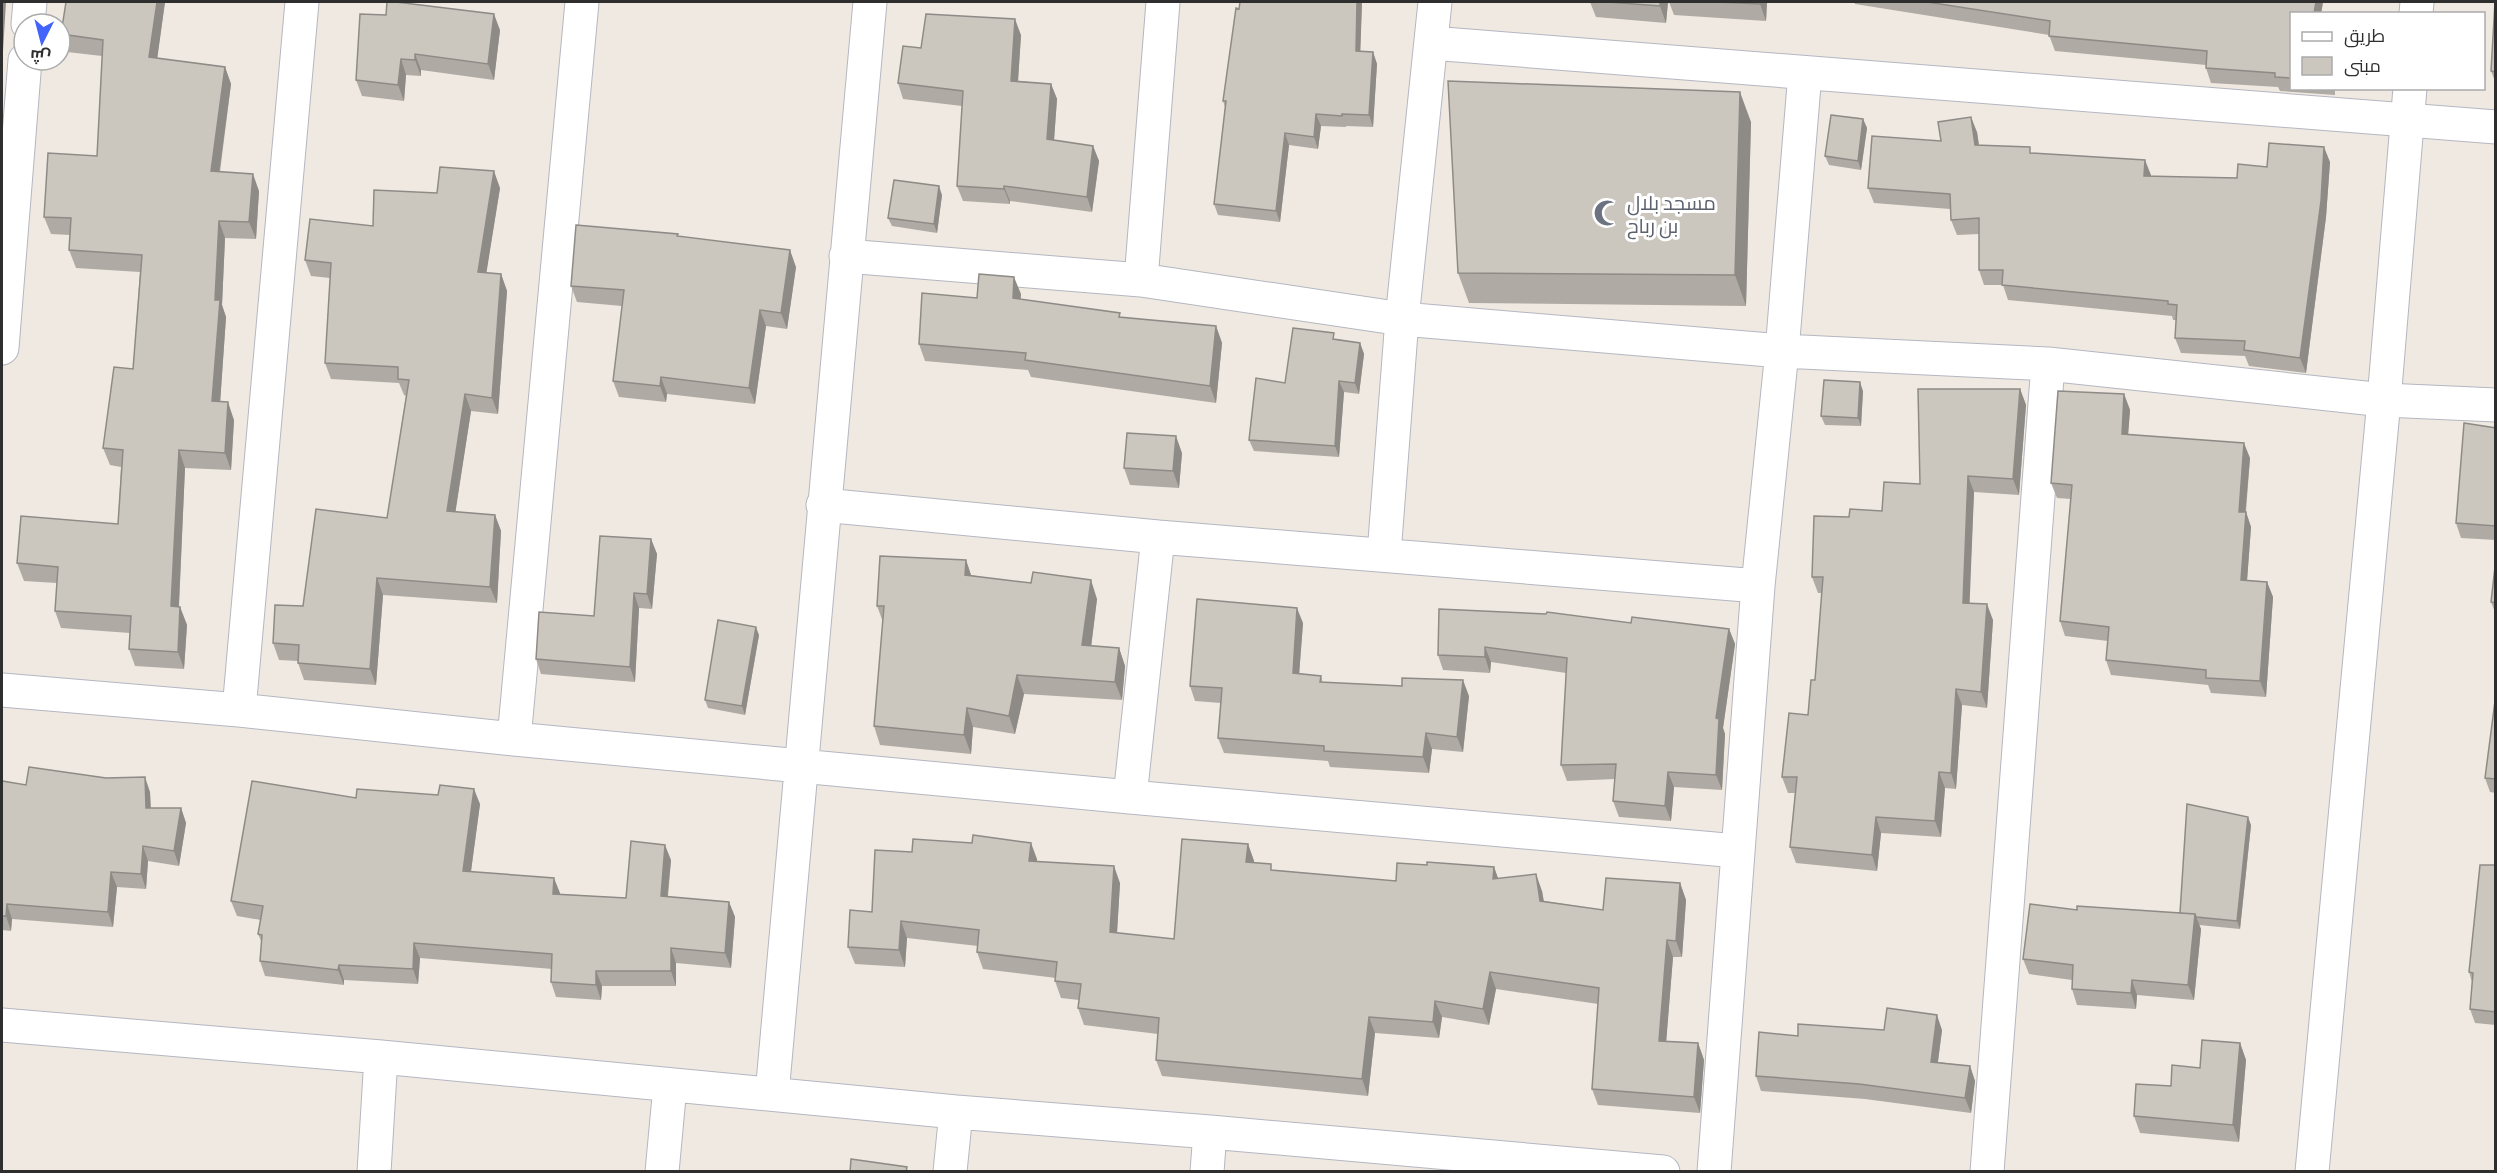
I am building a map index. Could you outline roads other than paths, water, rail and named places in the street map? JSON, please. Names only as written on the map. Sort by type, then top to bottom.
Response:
[{"type":"street","points":[[238,710],[302,2]]},
{"type":"street","points":[[514,740],[582,2]]},
{"type":"street","points":[[772,1094],[823,505],[870,2]]},
{"type":"street","points":[[1141,280],[1163,2]]},
{"type":"street","points":[[1384,554],[1401,319],[1435,2]]},
{"type":"street","points":[[1431,43],[2496,127]]},
{"type":"street","points":[[2,348],[8,189],[23,72]]},
{"type":"street","points":[[1714,1172],[1758,586],[1782,351],[1805,73]]},
{"type":"street","points":[[2312,1172],[2384,400],[2410,90]]},
{"type":"street","points":[[846,255],[1141,280],[1401,319],[1782,351],[2048,364],[2384,400],[2496,405]]},
{"type":"street","points":[[1987,1172],[2048,364]]},
{"type":"street","points":[[823,505],[1158,537],[1758,586]]},
{"type":"street","points":[[1130,797],[1158,537]]},
{"type":"street","points":[[2,690],[238,710],[514,740],[1737,851]]},
{"type":"street","points":[[2,1025],[381,1057],[956,1112],[1663,1172]]},
{"type":"street","points":[[374,1172],[381,1057]]},
{"type":"street","points":[[662,1172],[670,1086]]},
{"type":"street","points":[[950,1172],[956,1112]]},
{"type":"street","points":[[1207,1172],[1210,1132]]},
{"type":"place","name":"مسجد بلال بن رباح","points":[[1607,213]]}]
